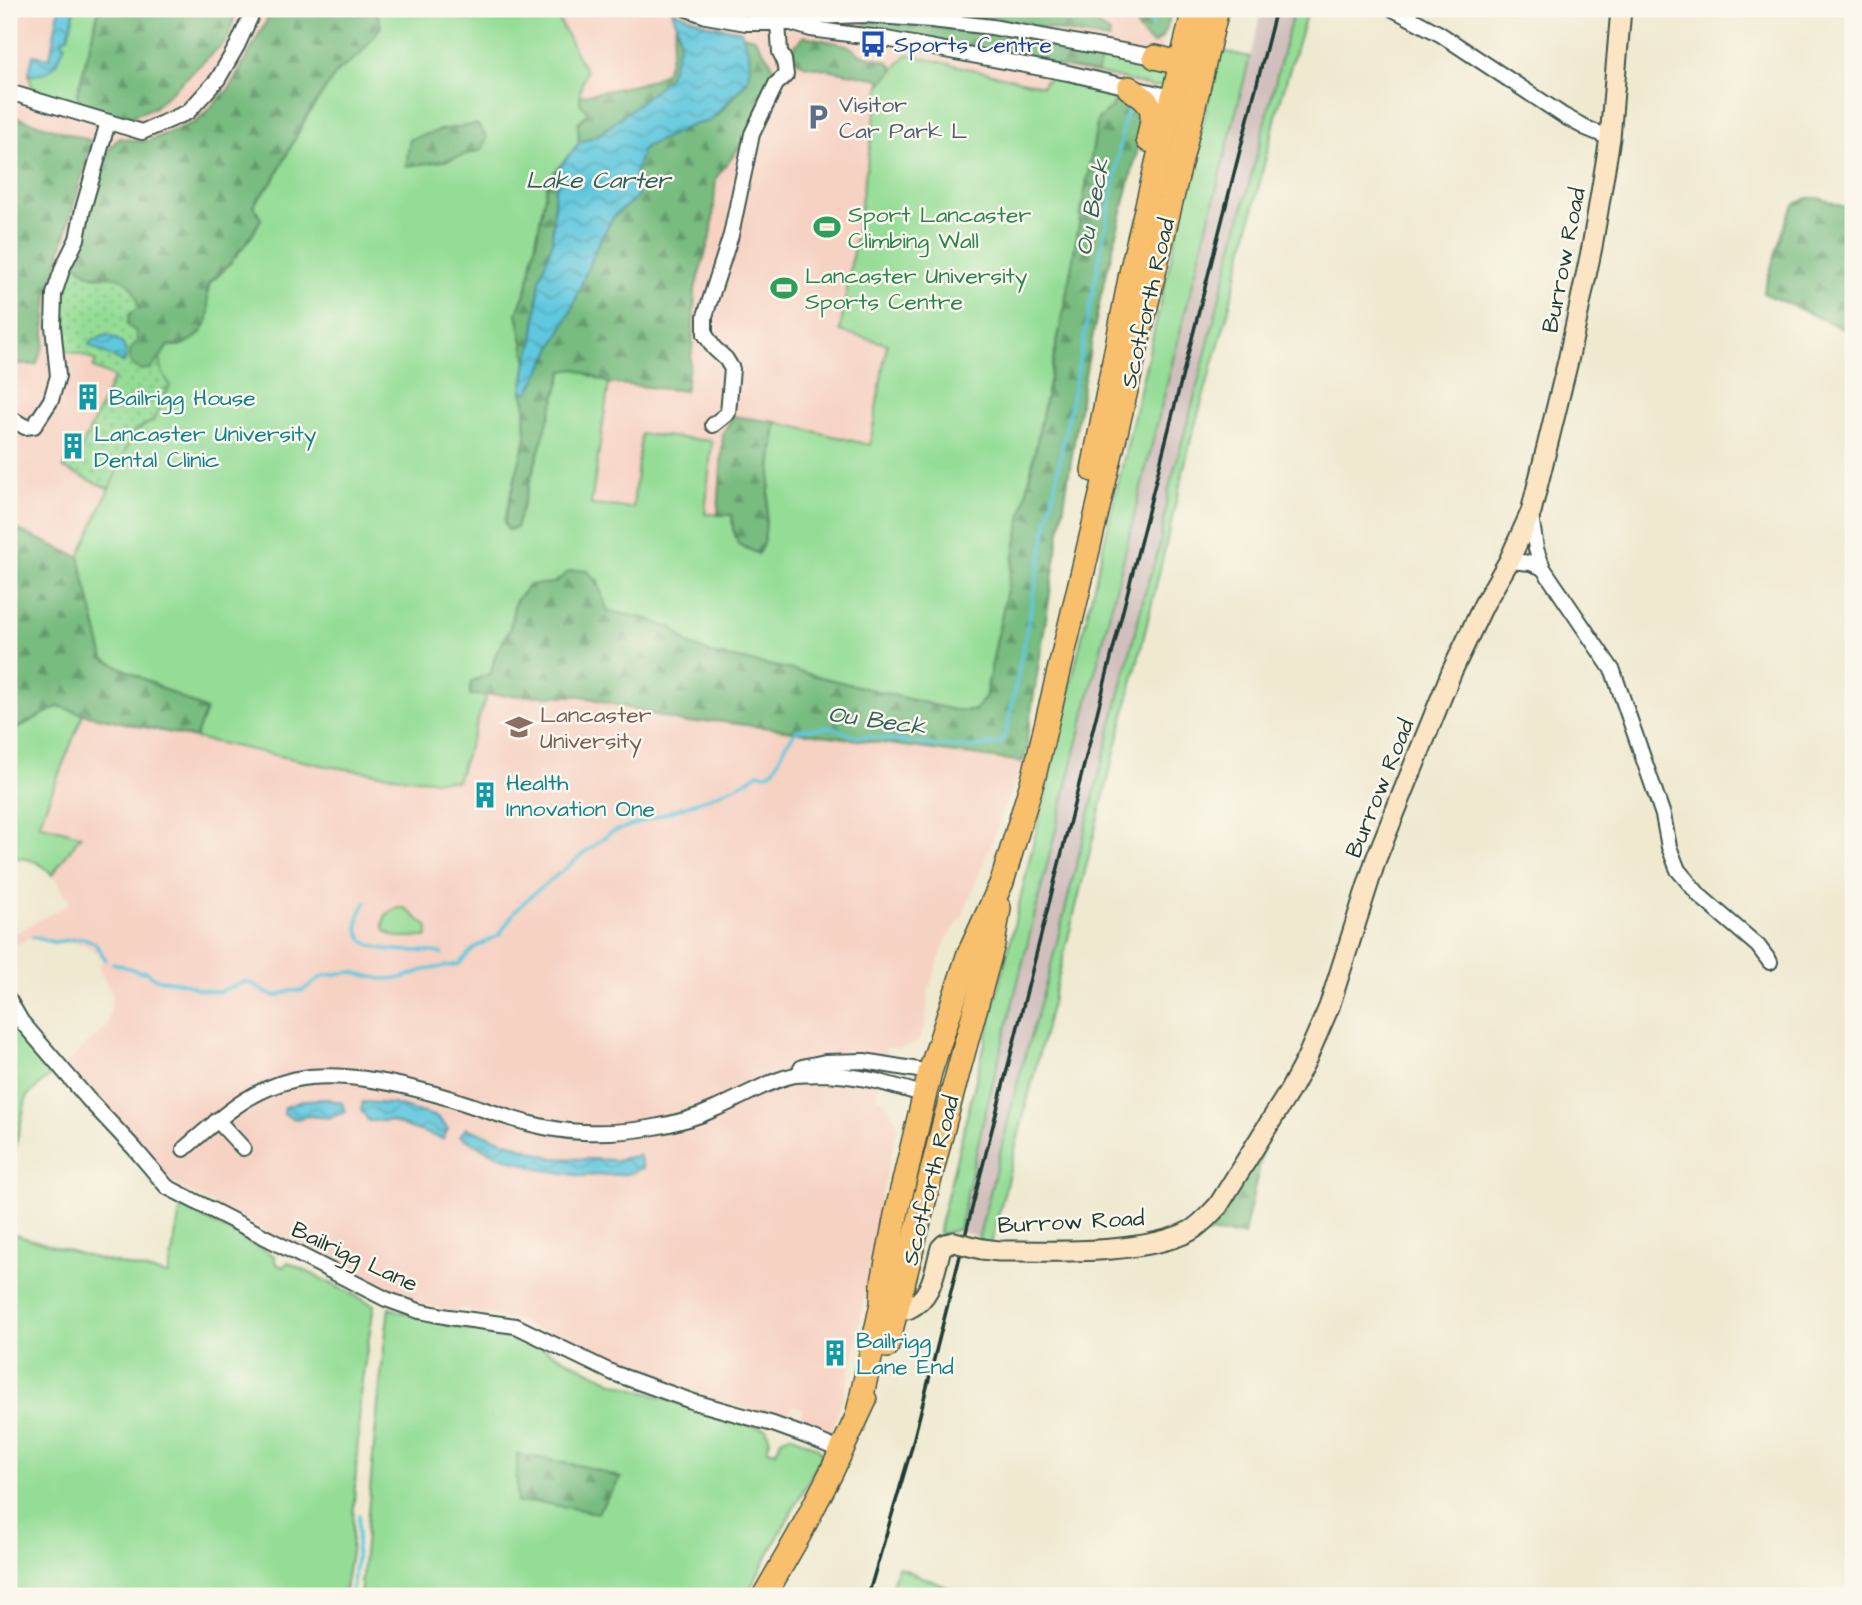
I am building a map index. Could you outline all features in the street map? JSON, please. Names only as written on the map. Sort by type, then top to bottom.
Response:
[{"type":"main road","name":"Scotforth Road","points":[[1077,598],[1088,494],[1129,279],[1194,9]]},
{"type":"main road","name":"Scotforth Road","points":[[890,1306],[883,1282],[925,1095],[942,1081],[993,944],[1003,882],[1041,752],[1217,9]]},
{"type":"main road","points":[[1155,57],[1182,53],[1197,87],[1172,97]]},
{"type":"main road","points":[[1088,494],[1090,435],[1107,334],[1153,116],[1142,96],[1129,89]]},
{"type":"main road","name":"Scotforth Road","points":[[764,1596],[799,1535],[877,1379],[890,1306],[921,1209],[942,1081],[968,956],[1003,882]]},
{"type":"street","points":[[9,92],[142,132],[188,111],[218,79],[254,9]]},
{"type":"street","points":[[687,9],[724,20],[785,23],[886,39],[1068,73],[1172,97]]},
{"type":"street","points":[[1393,9],[1440,34],[1564,116],[1610,138]]},
{"type":"street","name":"Burrow Road","points":[[890,1306],[908,1309],[923,1298],[932,1285],[941,1248],[945,1244],[954,1242],[999,1251],[1103,1249],[1169,1240],[1192,1230],[1218,1206],[1290,1090],[1329,1007],[1376,859],[1449,680],[1531,512],[1574,336],[1592,247],[1610,138],[1621,9]]},
{"type":"street","points":[[785,23],[810,17],[865,15],[930,20],[992,27],[1155,57]]},
{"type":"street","points":[[713,425],[728,414],[732,369],[705,334],[705,316],[731,235],[752,134],[776,84],[786,75],[780,51],[785,23]]},
{"type":"street","points":[[9,417],[25,427],[34,426],[51,400],[58,376],[52,326],[54,295],[76,239],[108,122]]},
{"type":"street","points":[[1531,512],[1536,549],[1543,568],[1613,671],[1663,814],[1669,847],[1678,870],[1700,896],[1758,946],[1770,962]]},
{"type":"street","points":[[1509,561],[1531,563],[1543,568]]},
{"type":"street","name":"Bailrigg Lane","points":[[9,1000],[21,1021],[167,1187],[386,1299],[419,1311],[516,1326],[623,1377],[694,1402],[773,1424],[842,1451]]},
{"type":"street","points":[[797,1075],[802,1067],[844,1060],[879,1062],[942,1081]]},
{"type":"street","points":[[184,1149],[246,1098],[296,1080],[327,1077],[403,1086],[437,1094],[491,1114],[579,1132],[609,1132],[673,1124],[715,1110],[754,1090],[797,1075],[834,1074],[866,1078],[925,1095]]},
{"type":"street","points":[[217,1120],[243,1148]]},
{"type":"shaded area","name":"Lancaster University","points":[[9,9],[1171,9],[1100,299],[1083,385],[1023,762],[962,917],[946,940],[929,989],[921,1036],[917,1043],[899,1049],[887,1047],[876,1097],[883,1099],[897,1122],[897,1128],[880,1201],[854,1356],[828,1436],[802,1428],[799,1422],[802,1408],[793,1405],[789,1415],[782,1420],[619,1368],[516,1320],[474,1313],[462,1308],[455,1312],[391,1294],[168,1179],[142,1146],[65,1064],[108,1025],[112,993],[97,966],[103,961],[85,945],[51,944],[29,938],[9,949],[9,937],[70,903],[57,880],[40,863],[25,858],[9,858]]},
{"type":"shaded area","points":[[1262,9],[1308,9],[1278,108],[1227,316],[1191,439],[992,1241],[940,1225],[1011,938],[1218,50],[1250,57]]},
{"type":"green space","points":[[75,9],[99,9],[77,94],[82,105],[32,88],[29,74],[44,73],[58,59],[63,37],[68,37]]},
{"type":"green space","points":[[99,9],[231,9],[234,19],[227,40],[155,107],[130,117],[114,119],[93,113],[82,105],[77,95]]},
{"type":"green space","points":[[273,9],[371,9],[378,15],[381,27],[360,54],[337,72],[305,118],[274,180],[253,205],[261,219],[238,253],[209,283],[208,319],[201,332],[183,344],[168,346],[152,369],[139,370],[130,362],[130,350],[137,341],[127,325],[129,315],[117,277],[98,276],[83,271],[75,260],[103,162],[119,138],[145,142],[196,122],[230,88]]},
{"type":"green space","points":[[371,9],[572,9],[571,13],[559,20],[586,72],[580,93],[588,113],[578,123],[579,143],[548,180],[527,288],[517,313],[527,362],[522,392],[525,402],[526,437],[504,522],[508,530],[516,528],[563,371],[576,369],[609,383],[591,505],[633,508],[641,434],[712,441],[705,514],[732,515],[733,530],[758,554],[764,541],[776,422],[870,445],[887,344],[840,331],[880,85],[907,54],[1043,86],[1049,79],[1089,86],[1118,96],[1110,109],[1098,119],[1064,308],[985,698],[975,710],[953,710],[788,669],[712,654],[688,644],[673,628],[648,619],[608,611],[598,580],[570,571],[554,583],[515,602],[510,628],[495,656],[491,673],[471,682],[470,695],[487,694],[457,781],[415,779],[326,766],[195,738],[206,710],[104,660],[79,619],[79,557],[134,431],[153,421],[162,372],[160,356],[168,346],[180,346],[191,341],[209,313],[207,295],[210,283],[252,236],[261,219],[253,205],[274,180],[306,118],[337,72],[360,54],[378,15]]},
{"type":"green space","points":[[888,9],[1032,9],[1092,22],[1110,33],[1109,40],[1001,20]]},
{"type":"green space","points":[[1136,9],[1171,9],[1164,33],[1153,44],[1138,29]]},
{"type":"green space","points":[[1294,9],[1308,9],[1278,108],[1227,316],[1191,439],[991,1245],[978,1240],[1145,593],[1160,544],[1168,492]]},
{"type":"green space","points":[[872,20],[992,34],[1103,52],[1097,73],[868,32],[864,28],[866,22]]},
{"type":"green space","points":[[676,23],[680,43],[669,77],[600,134],[579,143],[578,123],[588,113],[580,103],[580,96],[659,77],[667,68]]},
{"type":"green space","points":[[742,35],[754,38],[774,70],[765,98],[746,139],[716,178],[712,230],[695,289],[692,352],[685,391],[609,383],[576,369],[563,371],[516,528],[508,530],[504,522],[526,437],[525,402],[522,392],[529,392],[571,311],[598,243],[614,216],[638,196],[635,174],[643,148],[692,125],[710,121],[747,81],[749,52]]},
{"type":"green space","points":[[804,36],[847,45],[860,54],[889,62],[894,70],[880,85],[880,79],[804,65],[795,59],[793,49]]},
{"type":"green space","points":[[1218,50],[1250,57],[983,1122],[959,1229],[943,1234],[939,1233],[940,1225],[1011,938]]},
{"type":"green space","points":[[1103,52],[1164,67],[1168,72],[1165,85],[1154,87],[1097,73]]},
{"type":"green space","points":[[1118,96],[1132,104],[1139,113],[1140,140],[1100,299],[1083,385],[1023,762],[716,721],[686,723],[582,696],[470,695],[471,682],[491,673],[495,656],[510,628],[515,602],[529,585],[554,583],[570,571],[586,570],[598,584],[608,611],[648,619],[673,628],[688,644],[712,654],[788,669],[953,710],[975,710],[985,698],[1064,308],[1098,119],[1110,109]]},
{"type":"green space","points":[[9,115],[92,141],[48,296],[44,345],[36,365],[9,363]]},
{"type":"green space","points":[[477,124],[487,137],[482,150],[444,161],[406,166],[410,139]]},
{"type":"green space","points":[[561,165],[555,190],[552,243],[540,279],[533,343],[527,362],[517,313],[527,288],[548,180]]},
{"type":"green space","points":[[1808,198],[1819,198],[1853,210],[1853,333],[1763,293],[1788,215],[1795,204]]},
{"type":"green space","points":[[75,260],[89,275],[116,277],[126,281],[132,288],[138,308],[129,315],[127,325],[136,332],[137,341],[130,350],[130,362],[139,370],[151,369],[160,358],[162,372],[170,385],[153,421],[134,431],[109,489],[63,468],[73,448],[80,451],[114,377],[93,368],[96,361],[80,354],[55,349],[63,267]]},
{"type":"green space","points":[[733,416],[776,422],[764,541],[758,554],[738,544],[732,515],[718,515],[723,433]]},
{"type":"green space","points":[[9,526],[79,557],[104,659],[206,710],[195,738],[83,714],[59,706],[9,732]]},
{"type":"green space","points":[[59,706],[83,714],[39,824],[81,835],[52,875],[33,861],[9,858],[9,732]]},
{"type":"green space","points":[[397,908],[405,908],[428,927],[426,937],[397,937],[385,931],[385,917]]},
{"type":"green space","points":[[9,1017],[53,1073],[27,1096],[9,1174]]},
{"type":"green space","points":[[1263,1150],[1244,1235],[1212,1233],[1192,1239]]},
{"type":"green space","points":[[181,1206],[275,1256],[275,1263],[283,1267],[288,1262],[374,1305],[361,1387],[351,1553],[344,1596],[9,1596],[9,1233],[98,1259],[168,1275]]},
{"type":"green space","points":[[389,1308],[464,1329],[517,1336],[613,1382],[766,1428],[770,1440],[767,1450],[776,1452],[781,1440],[791,1435],[818,1448],[822,1454],[818,1463],[746,1596],[360,1596]]},
{"type":"green space","points":[[517,1454],[587,1467],[621,1478],[597,1513],[538,1502],[517,1503]]},
{"type":"green space","points":[[898,1567],[968,1596],[888,1596]]},
{"type":"water","points":[[59,9],[75,9],[68,37],[63,38],[65,44],[60,57],[49,71],[37,75],[29,74],[33,55],[50,58]]},
{"type":"water","name":"Lake Carter","points":[[672,10],[709,25],[741,31],[749,52],[747,81],[710,121],[692,125],[643,148],[635,174],[638,196],[614,216],[598,243],[571,311],[529,392],[522,392],[533,343],[540,279],[552,243],[555,190],[561,165],[579,143],[600,134],[669,77],[680,43]]},
{"type":"water","points":[[106,335],[123,345],[126,353],[124,363],[89,345],[93,340]]},
{"type":"water","points":[[328,1099],[342,1103],[345,1112],[330,1118],[308,1116],[296,1119],[284,1114],[285,1107],[305,1100]]},
{"type":"water","points":[[363,1102],[393,1104],[437,1117],[448,1129],[443,1139],[390,1121],[369,1121],[361,1110]]},
{"type":"water","points":[[466,1128],[553,1158],[617,1160],[639,1155],[643,1168],[628,1174],[582,1176],[539,1169],[494,1154],[460,1136]]},
{"type":"waterway","name":"Ou Beck","points":[[1151,27],[1156,9]]},
{"type":"waterway","name":"Ou Beck","points":[[113,963],[141,972],[146,971],[156,979],[184,983],[197,989],[218,992],[244,982],[276,996],[290,991],[302,991],[323,976],[352,972],[381,979],[402,978],[424,970],[459,964],[474,948],[499,935],[516,910],[533,894],[610,833],[706,799],[759,773],[767,774],[774,769],[797,730],[834,727],[855,737],[952,747],[1001,743],[1007,730],[1123,127],[1130,103]]},
{"type":"waterway","points":[[366,902],[359,914],[358,928],[362,938],[370,944],[393,950],[442,954]]},
{"type":"waterway","name":"Ou Beck","points":[[33,937],[54,942],[83,938],[95,943],[106,960]]},
{"type":"waterway","points":[[351,1596],[359,1515]]},
{"type":"railway","points":[[868,1596],[911,1450],[1276,9]]},
{"type":"place","name":"Sports Centre","points":[[873,44]]},
{"type":"place","name":"Visitor Car Park L","points":[[818,117]]},
{"type":"place","name":"Sport Lancaster Climbing Wall","points":[[827,227]]},
{"type":"place","name":"Lancaster University Sports Centre","points":[[784,288]]},
{"type":"place","name":"Bailrigg House","points":[[88,397]]},
{"type":"place","name":"Lancaster University Dental Clinic","points":[[73,446]]},
{"type":"place","name":"Lancaster University","points":[[519,727]]},
{"type":"place","name":"Health Innovation One","points":[[485,795]]},
{"type":"place","name":"Bailrigg Lane End","points":[[835,1353]]}]
